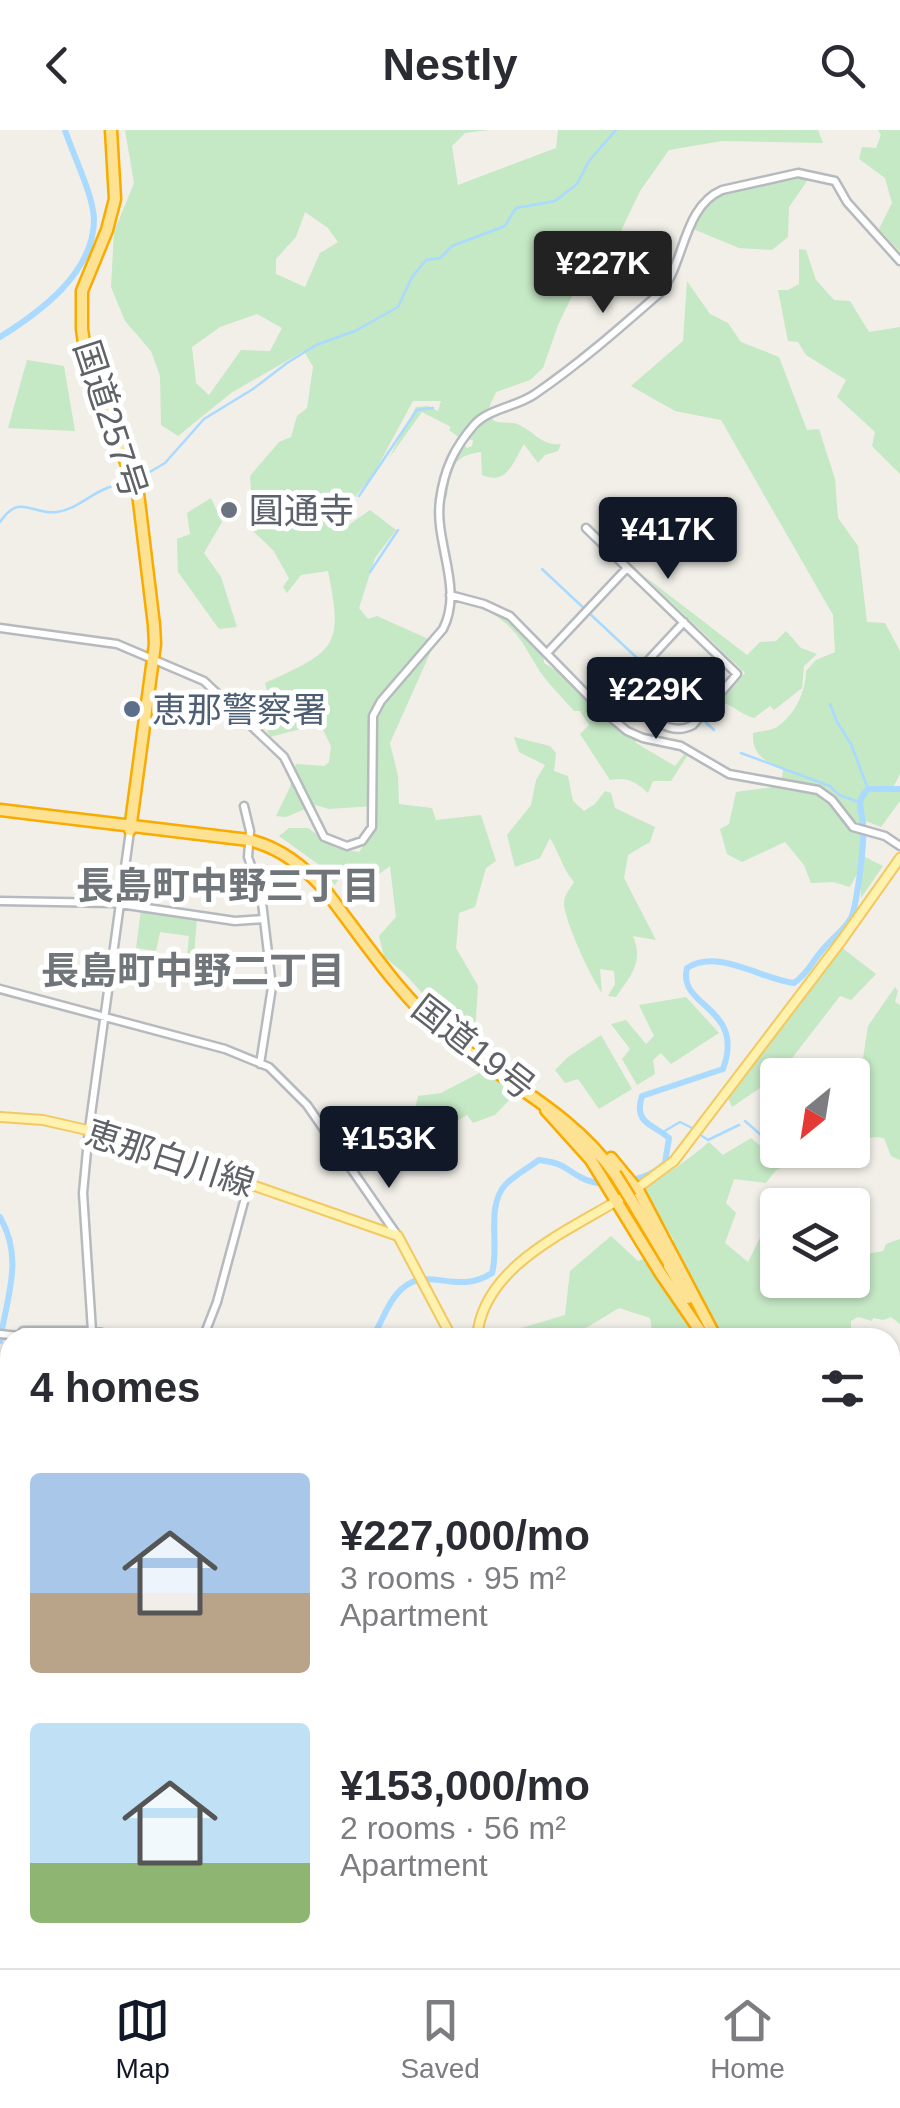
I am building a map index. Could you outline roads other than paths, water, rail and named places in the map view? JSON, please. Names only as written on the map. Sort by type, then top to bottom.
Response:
[{"type":"highway","name":"国道257号","points":[[111,130],[115,200],[108,230],[82,291],[82,329],[87,364],[134,480],[154,625],[130,828]]},
{"type":"highway","name":"国道19号","points":[[0,814],[249,843],[284,860],[322,892],[430,1024],[583,1136],[609,1178],[629,1191],[706,1328]]},
{"type":"highway","points":[[539,1101],[588,1134],[629,1191]]},
{"type":"main road","points":[[479,1328],[484,1304],[508,1271],[674,1161],[900,858]]},
{"type":"main road","name":"恵那白川線","points":[[0,1117],[89,1129],[398,1236]]},
{"type":"main road","points":[[398,1236],[447,1328]]},
{"type":"street","points":[[0,628],[114,643],[204,681],[284,757],[324,836],[347,846],[362,841],[372,826],[373,716],[380,700],[442,629],[449,615],[439,505],[453,452],[484,416],[535,394],[658,295],[669,281],[698,212],[711,195],[729,187],[798,173],[835,182],[847,202],[900,261]]},
{"type":"street","points":[[586,528],[737,674],[735,681],[686,729],[660,725],[621,689]]},
{"type":"street","points":[[547,653],[627,568]]},
{"type":"street","points":[[450,596],[484,604],[510,616],[602,710],[637,736],[681,746],[729,774],[822,792],[854,827],[884,836],[900,846]]},
{"type":"street","points":[[602,710],[684,622]]},
{"type":"street","points":[[244,806],[250,866],[260,894],[272,988],[260,1064]]},
{"type":"street","points":[[92,1328],[83,1193],[130,828]]},
{"type":"street","points":[[0,901],[120,904],[235,921],[264,919]]},
{"type":"street","points":[[0,988],[225,1048],[278,1074],[307,1105],[398,1236]]},
{"type":"street","points":[[207,1328],[249,1183]]},
{"type":"waterway","points":[[0,337],[62,289],[85,257],[92,239],[90,198],[65,130]]},
{"type":"waterway","points":[[138,479],[165,463],[204,419],[287,363],[316,345],[355,331],[398,307],[412,277],[426,260],[440,258],[452,246],[505,226],[516,208],[555,201],[577,184],[589,161],[616,130]]},
{"type":"waterway","points":[[359,496],[417,410],[433,408]]},
{"type":"waterway","points":[[0,522],[14,508],[57,512],[107,488],[131,483]]},
{"type":"waterway","points":[[370,572],[398,530]]},
{"type":"waterway","points":[[542,569],[714,730]]},
{"type":"waterway","points":[[830,704],[868,789]]},
{"type":"waterway","points":[[741,753],[830,786],[839,795],[859,802]]},
{"type":"waterway","points":[[377,1328],[392,1300],[417,1280],[465,1282],[492,1273],[494,1215],[500,1193],[509,1181],[539,1160],[602,1183],[638,1178],[665,1163],[669,1138],[642,1118],[642,1096],[723,1069],[728,1048],[719,1020],[692,992],[687,968],[712,961],[794,983],[798,980],[851,918],[862,858],[862,798],[868,789],[900,789]]},
{"type":"waterway","points":[[745,1121],[760,1134]]},
{"type":"waterway","points":[[663,1132],[680,1122],[694,1129]]},
{"type":"waterway","points":[[702,1136],[708,1140],[739,1125]]},
{"type":"waterway","points":[[0,1217],[12,1263],[2,1328]]},
{"type":"place","name":"圓通寺","points":[[229,510]]},
{"type":"place","name":"恵那警察署","points":[[132,709]]},
{"type":"district","name":"長島町中野三丁目","points":[[228,886]]},
{"type":"district","name":"長島町中野二丁目","points":[[193,971]]}]
